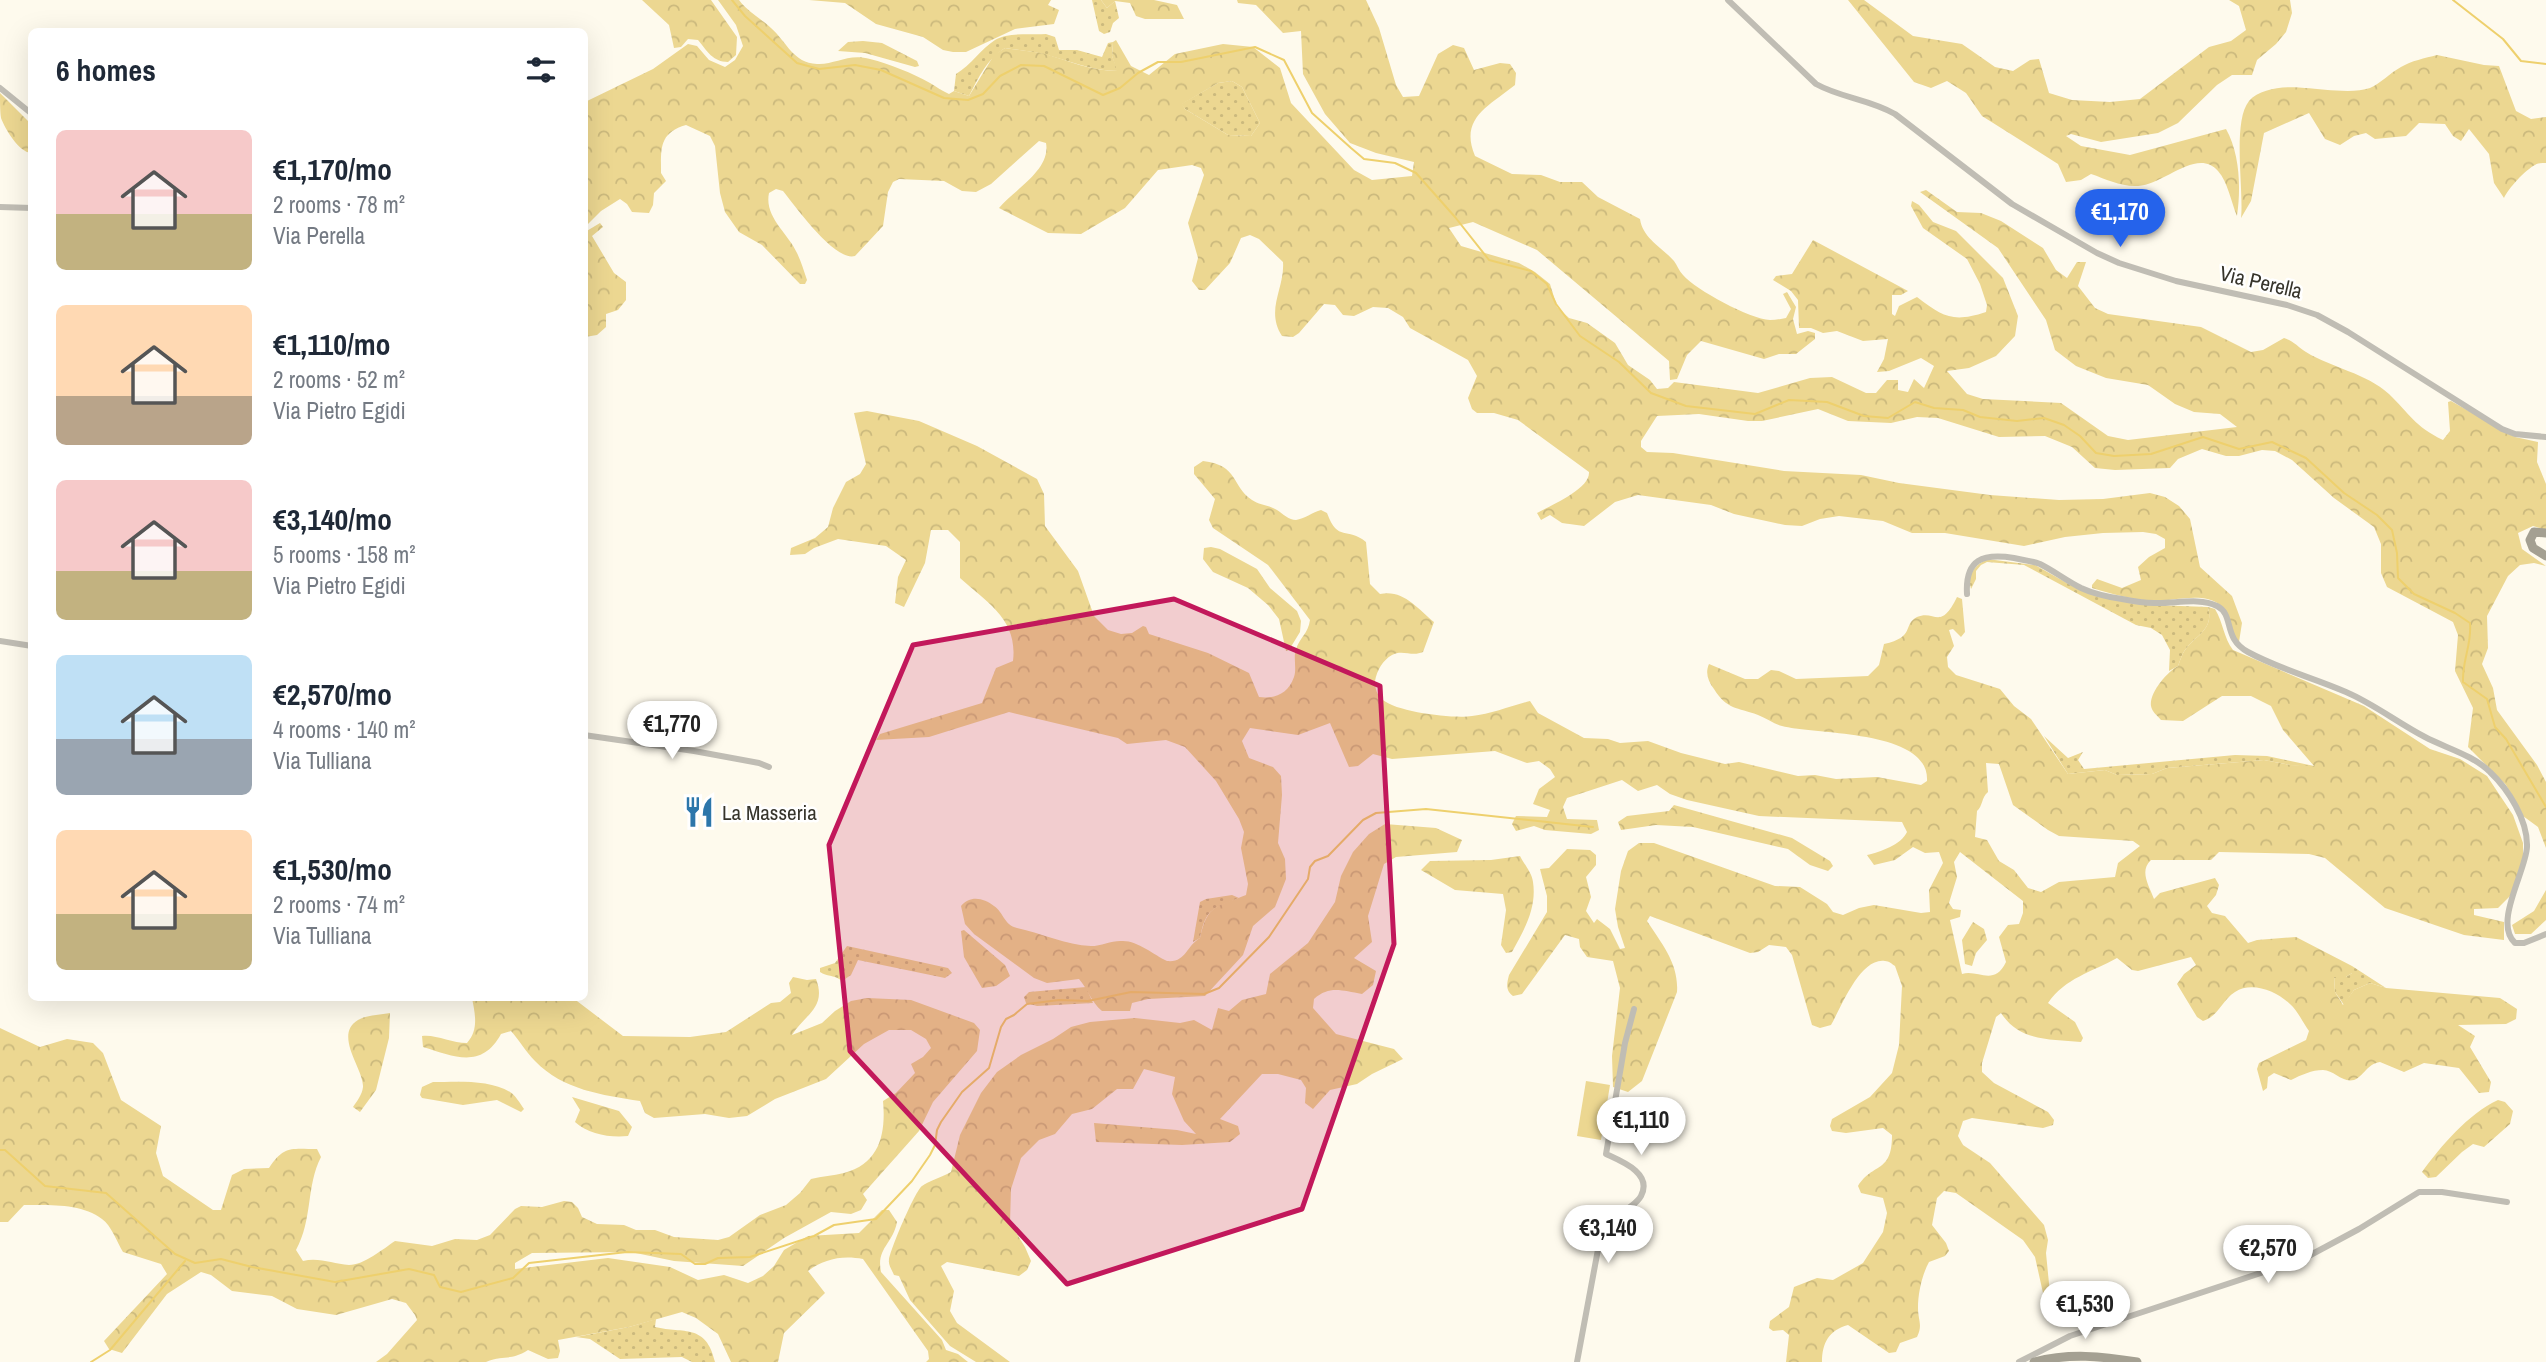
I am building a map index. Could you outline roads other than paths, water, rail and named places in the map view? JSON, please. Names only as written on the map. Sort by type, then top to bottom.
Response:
[{"type":"main road","points":[[2546,533],[2534,532],[2530,540],[2534,549],[2546,556]]},
{"type":"main road","points":[[2034,1362],[2051,1358],[2090,1356],[2137,1362]]},
{"type":"street","name":"Via Perella","points":[[1728,0],[1816,84],[1874,103],[1895,114],[2012,204],[2097,253],[2176,281],[2308,311],[2348,332],[2502,429],[2515,434],[2546,437]]},
{"type":"street","points":[[0,88],[28,111]]},
{"type":"street","points":[[0,207],[28,208]]},
{"type":"street","points":[[1967,594],[1968,576],[1974,563],[1984,557],[1999,556],[2039,564],[2067,581],[2097,594],[2152,603],[2201,602],[2220,607],[2226,615],[2234,641],[2244,650],[2354,695],[2491,772],[2514,804],[2526,840],[2526,854],[2509,906],[2510,936],[2515,943],[2521,944],[2546,934]]},
{"type":"street","points":[[0,641],[28,645]]},
{"type":"street","points":[[588,736],[694,751],[769,767]]},
{"type":"street","points":[[1577,1362],[1603,1226],[1639,1199],[1642,1193],[1638,1171],[1606,1154],[1625,1042],[1634,1009]]},
{"type":"street","points":[[2019,1362],[2070,1336],[2303,1259],[2419,1192],[2442,1192],[2507,1202]]},
{"type":"waterway","points":[[732,0],[745,16],[797,63],[819,69],[855,65],[881,70],[944,98],[968,100],[983,94],[1000,76],[1021,65],[1044,66],[1103,95],[1120,88],[1138,73],[1158,62],[1181,62],[1255,47],[1284,60],[1312,113],[1364,159],[1395,163],[1416,173],[1489,260],[1531,271],[1547,284],[1556,304],[1580,336],[1619,362],[1651,393],[1686,406],[1755,414],[1789,400],[1827,402],[1864,416],[1888,418],[1915,402],[1934,408],[1963,410],[1980,417],[2017,421],[2044,418],[2064,425],[2080,436],[2096,453],[2114,456],[2151,454],[2203,437],[2239,449],[2272,442],[2306,458],[2344,493],[2377,515],[2392,530],[2397,553],[2398,578],[2414,594],[2470,623],[2463,682],[2487,699],[2495,727],[2506,739],[2546,807]]},
{"type":"waterway","points":[[2453,0],[2503,39],[2521,61],[2546,64]]},
{"type":"waterway","points":[[0,1150],[5,1150],[45,1186],[106,1193],[175,1254],[195,1263],[221,1259],[335,1282],[409,1269],[434,1275],[440,1287],[461,1292],[513,1278],[529,1263],[627,1252],[681,1254],[695,1264],[705,1264],[718,1258],[750,1257],[814,1236],[834,1225],[876,1219],[912,1181],[930,1155],[941,1122],[962,1092],[989,1068],[1001,1027],[1006,1019],[1027,1004],[1059,1000],[1088,1001],[1131,992],[1204,994],[1219,988],[1269,937],[1308,879],[1310,867],[1315,861],[1328,856],[1363,820],[1376,813],[1426,809],[1593,827]]},
{"type":"waterway","points":[[91,1362],[110,1350],[185,1261]]},
{"type":"place","name":"La Masseria","points":[[699,812]]}]
